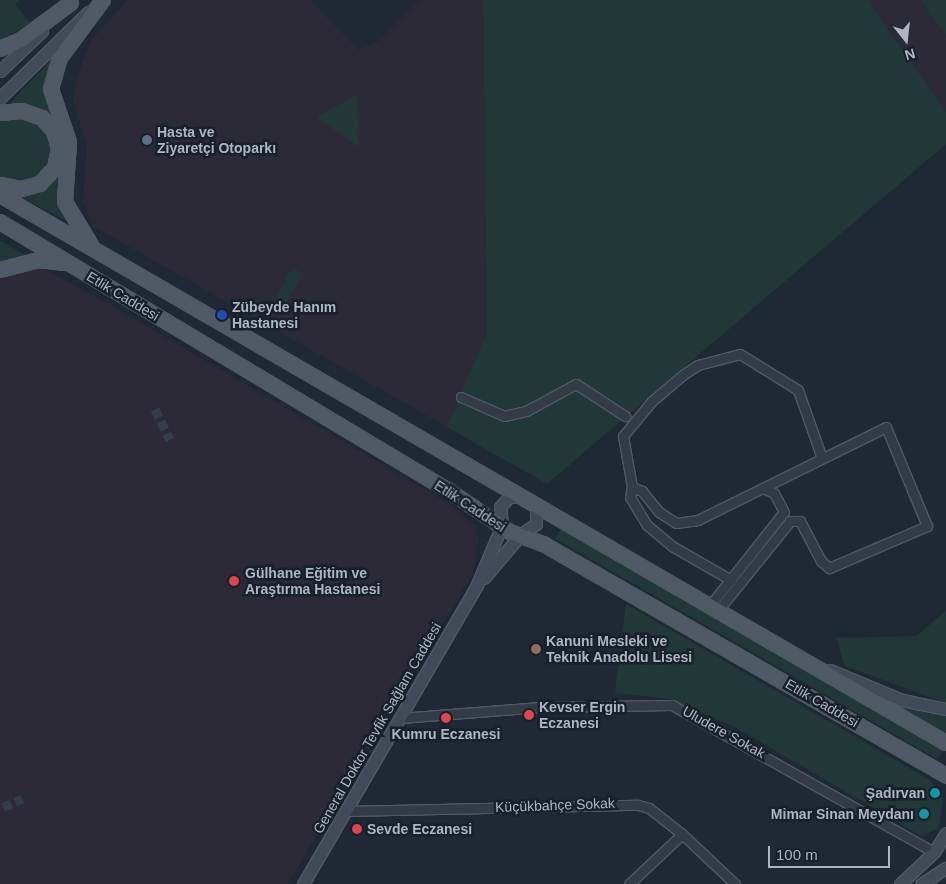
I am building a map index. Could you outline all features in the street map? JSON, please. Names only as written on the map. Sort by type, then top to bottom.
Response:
[{"type":"main road","points":[[0,98],[102,0]]},
{"type":"main road","points":[[96,251],[66,202],[69,142],[51,89],[60,58],[102,0]]},
{"type":"main road","points":[[0,48],[21,40],[73,1]]},
{"type":"main road","points":[[0,71],[73,1]]},
{"type":"main road","points":[[0,113],[22,111],[42,118],[54,130],[59,149],[55,168],[40,184],[21,189],[0,185]]},
{"type":"main road","name":"Etlik Caddesi","points":[[0,195],[536,505],[715,606],[946,743]]},
{"type":"main road","name":"Etlik Caddesi","points":[[0,222],[502,525],[521,534],[946,776]]},
{"type":"main road","points":[[0,270],[39,260],[72,265]]},
{"type":"main road","points":[[502,525],[500,507],[508,498],[520,495]]},
{"type":"main road","points":[[521,534],[536,524],[536,505]]},
{"type":"main road","name":"General Doktor Tevfik Sağlam Caddesi","points":[[303,884],[476,587],[502,525]]},
{"type":"main road","name":"General Doktor Tevfik Sağlam Caddesi","points":[[476,587],[521,534]]},
{"type":"main road","points":[[798,655],[902,700],[946,709]]},
{"type":"main road","points":[[900,884],[934,852],[946,833]]},
{"type":"main road","points":[[921,884],[946,868]]},
{"type":"street","points":[[731,580],[672,546],[648,526],[630,498],[632,487],[623,436],[652,401],[684,374],[698,365],[740,354],[798,390],[822,458]]},
{"type":"street","points":[[461,397],[504,416],[526,411],[576,384],[625,416]]},
{"type":"street","points":[[632,487],[642,491],[659,512],[676,523],[698,520],[886,427],[927,526],[829,568],[821,561],[800,521],[790,520],[715,606]]},
{"type":"street","points":[[715,606],[731,580],[784,512],[774,493],[763,488]]},
{"type":"street","name":"Uludere Sokak","points":[[400,718],[541,707],[672,705],[934,852]]},
{"type":"street","name":"Küçükbahçe Sokak","points":[[345,811],[627,803],[649,808],[682,834],[735,884]]},
{"type":"street","points":[[629,884],[682,834]]},
{"type":"shaded area","points":[[128,0],[310,0],[359,50],[382,39],[420,0],[483,0],[487,333],[447,427],[93,226],[83,202],[87,149],[73,100],[75,80],[92,39]]},
{"type":"shaded area","points":[[868,0],[946,0],[946,112]]},
{"type":"shaded area","name":"Gülhane Eğitim ve Araştırma Hastanesi","points":[[22,269],[44,269],[109,304],[450,504],[476,527],[479,540],[473,573],[288,884],[0,884],[0,278]]},
{"type":"green space","points":[[0,0],[20,0],[15,4],[30,23],[0,41]]},
{"type":"green space","points":[[483,0],[868,0],[946,112],[946,144],[547,484],[447,427],[487,332]]},
{"type":"green space","points":[[920,0],[946,0],[946,35]]},
{"type":"green space","points":[[56,54],[46,90],[62,132],[63,209],[69,222],[15,194],[51,180],[56,126],[7,107]]},
{"type":"green space","points":[[357,95],[359,147],[316,117]]},
{"type":"green space","points":[[8,117],[32,118],[48,133],[54,150],[48,169],[29,183],[0,179],[0,120]]},
{"type":"green space","points":[[0,241],[26,255],[0,264]]},
{"type":"green space","points":[[296,269],[302,275],[284,307],[274,301],[289,273]]},
{"type":"green space","points":[[561,528],[944,749],[938,759],[555,538]]},
{"type":"green space","points":[[626,604],[930,780],[943,800],[939,828],[921,836],[735,727],[671,699],[615,693]]},
{"type":"green space","points":[[946,611],[946,703],[845,666],[836,638],[916,636]]},
{"type":"green space","points":[[886,701],[946,715],[946,733]]},
{"type":"tunnel","points":[[155,409],[170,440]]},
{"type":"tunnel","points":[[3,807],[22,799]]},
{"type":"place","name":"Hasta ve Ziyaretçi Otoparkı","points":[[147,140]]},
{"type":"place","name":"Zübeyde Hanım Hastanesi","points":[[222,315]]},
{"type":"place","name":"Gülhane Eğitim ve Araştırma Hastanesi","points":[[234,581]]},
{"type":"place","name":"Kanuni Mesleki ve Teknik Anadolu Lisesi","points":[[536,649]]},
{"type":"place","name":"Kevser Ergin Eczanesi","points":[[529,715]]},
{"type":"place","name":"Kumru Eczanesi","points":[[446,718]]},
{"type":"place","name":"Şadırvan","points":[[935,793]]},
{"type":"place","name":"Mimar Sinan Meydanı","points":[[924,814]]},
{"type":"place","name":"Sevde Eczanesi","points":[[357,829]]}]
